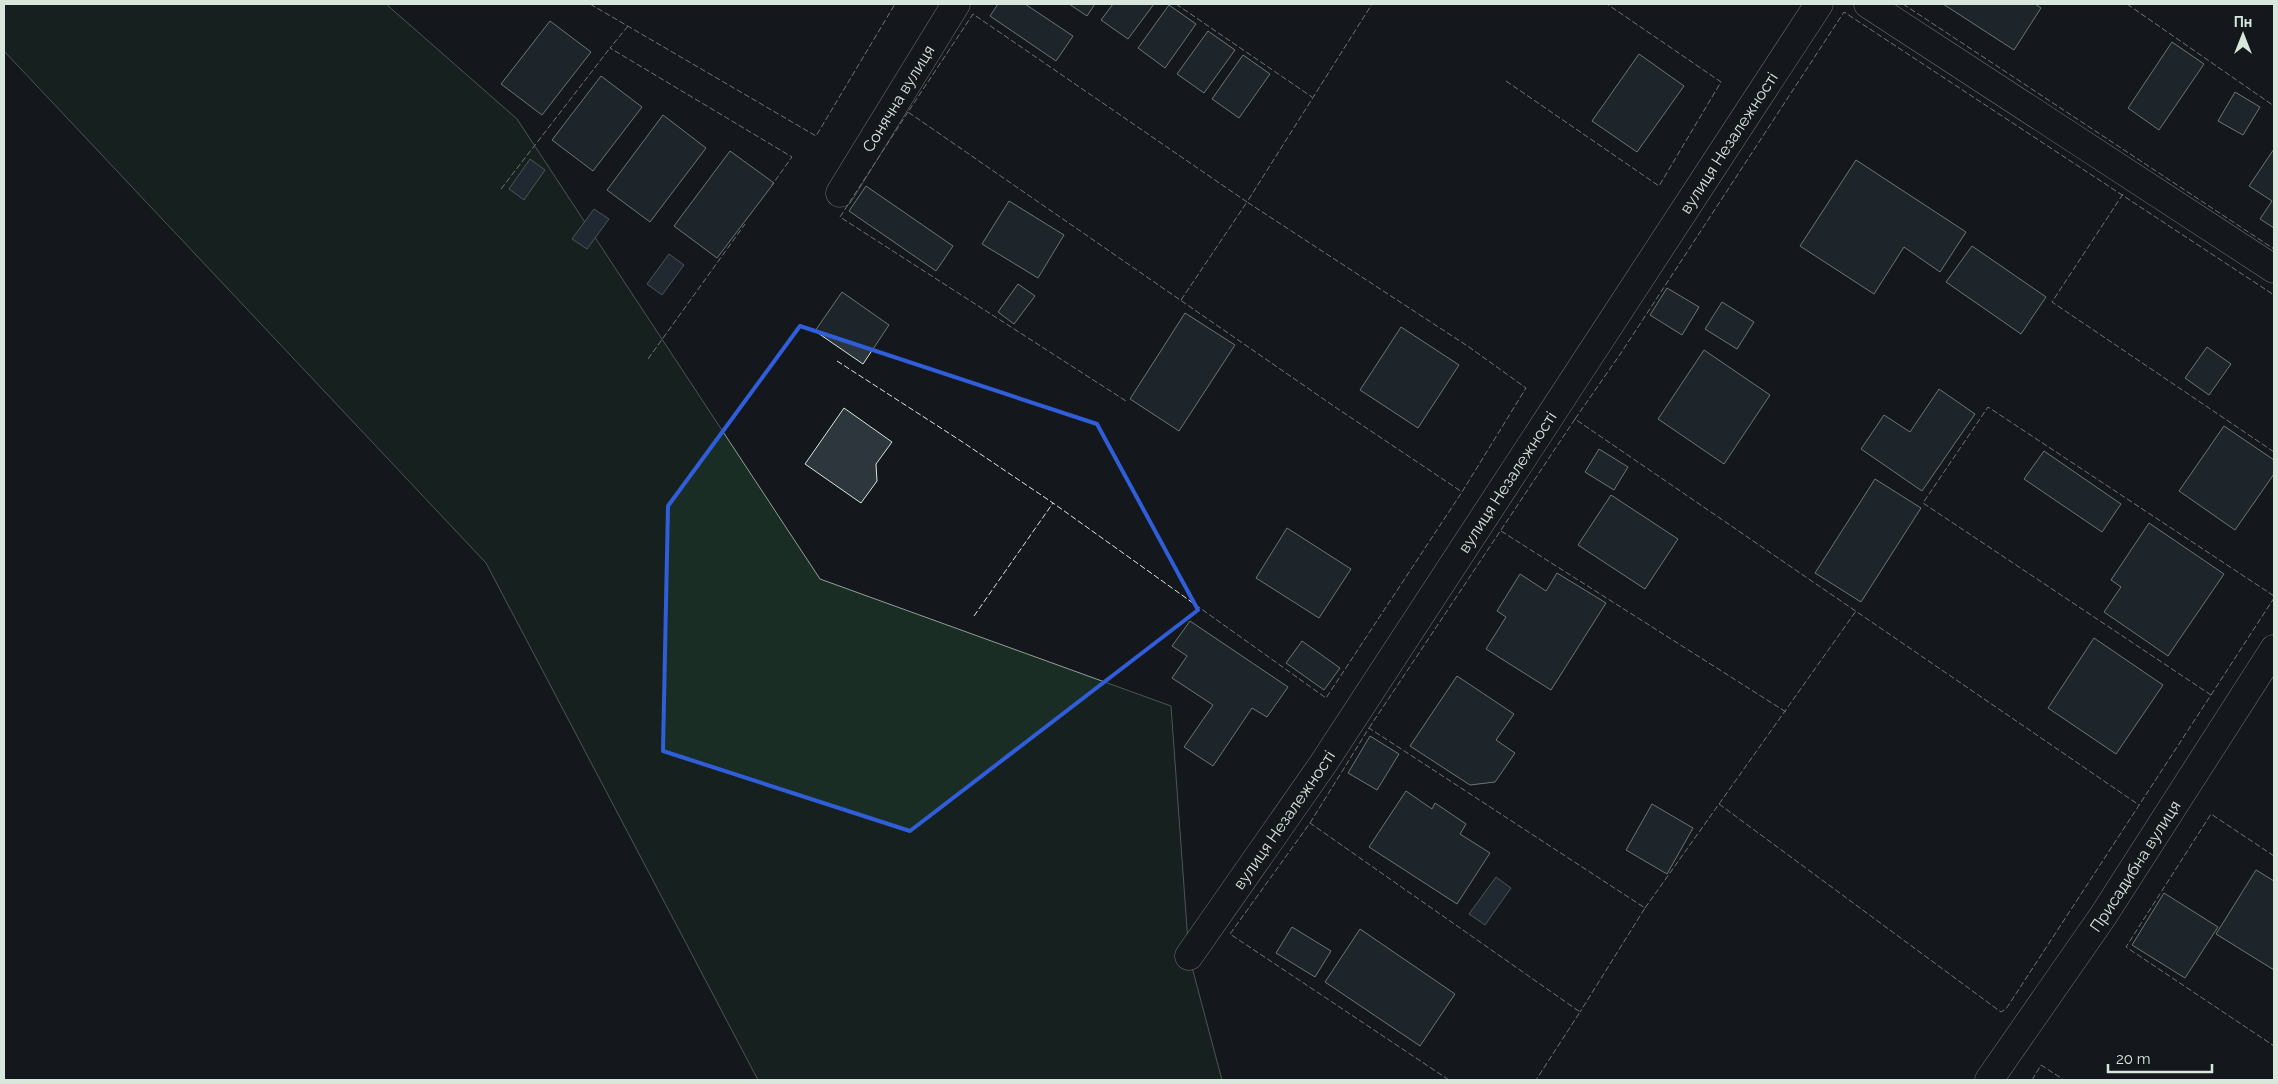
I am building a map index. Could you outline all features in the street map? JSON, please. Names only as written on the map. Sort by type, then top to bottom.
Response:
[{"type":"street","name":"Сонячна вулиця","points":[[840,193],[956,4]]},
{"type":"street","name":"вулиця Незалежності","points":[[1189,956],[1323,764],[1820,4]]},
{"type":"street","points":[[1868,4],[2274,269]]},
{"type":"street","name":"Присадибна вулиця","points":[[1989,1080],[2103,916],[2274,649]]},
{"type":"highlighted area","points":[[800,326],[1097,424],[1198,610],[910,831],[663,751],[668,506]]},
{"type":"green space","points":[[4,4],[386,4],[517,119],[820,579],[1171,706],[1189,956],[1222,1080],[758,1080],[486,563],[4,51]]},
{"type":"water","points":[[530,159],[545,170],[524,200],[509,189]]},
{"type":"water","points":[[594,209],[609,219],[587,249],[572,239]]},
{"type":"water","points":[[669,254],[684,265],[662,295],[647,284]]},
{"type":"water","points":[[1496,877],[1511,888],[1485,925],[1469,914]]},
{"type":"building","points":[[998,4],[1025,4],[1073,36],[1056,61],[990,16]]},
{"type":"building","points":[[1069,4],[1095,4],[1087,16]]},
{"type":"building","points":[[1113,4],[1154,4],[1128,39],[1101,20]]},
{"type":"building","points":[[1943,4],[2035,4],[2041,8],[2014,50]]},
{"type":"building","points":[[1169,5],[1196,24],[1165,68],[1138,48]]},
{"type":"building","points":[[550,21],[591,52],[542,115],[501,84]]},
{"type":"building","points":[[1208,31],[1235,50],[1204,93],[1177,74]]},
{"type":"building","points":[[2172,42],[2204,64],[2159,130],[2128,108]]},
{"type":"building","points":[[1639,54],[1684,86],[1637,152],[1592,121]]},
{"type":"building","points":[[1243,55],[1270,74],[1239,118],[1212,99]]},
{"type":"building","points":[[601,76],[642,107],[593,171],[552,140]]},
{"type":"building","points":[[2235,92],[2260,107],[2243,135],[2218,121]]},
{"type":"building","points":[[663,115],[706,148],[650,222],[607,190]]},
{"type":"building","points":[[2274,149],[2274,228],[2260,219],[2272,201],[2249,186]]},
{"type":"building","points":[[730,151],[774,183],[717,258],[674,226]]},
{"type":"building","points":[[1856,160],[1966,232],[1940,272],[1904,247],[1874,294],[1800,246]]},
{"type":"building","points":[[866,186],[953,246],[936,271],[849,211]]},
{"type":"building","points":[[1009,201],[1064,235],[1038,278],[982,244]]},
{"type":"building","points":[[1972,246],[2046,297],[2021,334],[1946,282]]},
{"type":"building","points":[[1018,284],[1035,296],[1014,324],[998,312]]},
{"type":"building","points":[[1667,288],[1699,307],[1682,335],[1650,315]]},
{"type":"building","points":[[842,292],[889,325],[863,364],[815,331]]},
{"type":"building","points":[[1722,302],[1754,322],[1737,349],[1705,329]]},
{"type":"building","points":[[1185,313],[1235,345],[1179,431],[1130,399]]},
{"type":"building","points":[[1401,327],[1459,365],[1418,428],[1360,390]]},
{"type":"building","points":[[2207,347],[2231,364],[2209,395],[2185,378]]},
{"type":"building","points":[[1704,350],[1770,395],[1724,464],[1658,419]]},
{"type":"building","points":[[1939,389],[1975,414],[1922,491],[1861,449],[1884,415],[1910,432]]},
{"type":"building","points":[[844,408],[892,442],[876,464],[877,481],[861,503],[805,464]]},
{"type":"building","points":[[2224,426],[2274,460],[2274,474],[2235,530],[2179,491]]},
{"type":"building","points":[[1599,449],[1628,467],[1614,490],[1585,472]]},
{"type":"building","points":[[2044,451],[2121,504],[2102,532],[2024,479]]},
{"type":"building","points":[[1875,479],[1921,508],[1861,602],[1815,573]]},
{"type":"building","points":[[1611,495],[1678,539],[1645,589],[1578,545]]},
{"type":"building","points":[[2149,523],[2224,574],[2168,656],[2104,612],[2121,587],[2111,580]]},
{"type":"building","points":[[1287,528],[1351,569],[1319,618],[1256,578]]},
{"type":"building","points":[[1557,573],[1606,603],[1551,690],[1486,649],[1506,617],[1497,611],[1520,574],[1546,591]]},
{"type":"building","points":[[1190,621],[1288,687],[1267,717],[1252,708],[1213,766],[1184,747],[1213,705],[1172,678],[1187,656],[1172,646]]},
{"type":"building","points":[[2094,638],[2163,685],[2116,754],[2048,708]]},
{"type":"building","points":[[1302,641],[1340,668],[1324,690],[1286,663]]},
{"type":"building","points":[[1457,676],[1514,714],[1496,740],[1515,753],[1495,782],[1470,785],[1410,746]]},
{"type":"building","points":[[1370,736],[1399,754],[1377,790],[1348,773]]},
{"type":"building","points":[[1406,791],[1432,809],[1435,803],[1466,824],[1460,834],[1490,853],[1457,904],[1369,847]]},
{"type":"building","points":[[1652,804],[1693,828],[1667,874],[1626,850]]},
{"type":"building","points":[[2256,870],[2274,881],[2274,970],[2216,934]]},
{"type":"building","points":[[2164,893],[2218,927],[2185,978],[2132,945]]},
{"type":"building","points":[[1292,927],[1331,951],[1315,977],[1276,953]]},
{"type":"building","points":[[1360,929],[1455,994],[1420,1046],[1325,982]]},
{"type":"fence","points":[[590,4],[816,136],[895,4]]},
{"type":"fence","points":[[1176,4],[1312,97]]},
{"type":"fence","points":[[1181,300],[1247,202],[1469,347],[1526,388],[1462,492],[1338,409],[908,112],[973,14],[1247,202],[1372,4]]},
{"type":"fence","points":[[1506,81],[1659,186],[1721,82],[1607,4]]},
{"type":"fence","points":[[1903,4],[2274,249]]},
{"type":"fence","points":[[2127,4],[2274,106]]},
{"type":"fence","points":[[1575,419],[1621,353],[1844,12],[2274,295]]},
{"type":"fence","points":[[628,26],[610,48],[792,157],[772,185]]},
{"type":"fence","points":[[501,189],[610,48]]},
{"type":"fence","points":[[908,112],[840,217],[1126,401]]},
{"type":"fence","points":[[2123,194],[2052,302],[2274,452]]},
{"type":"fence","points":[[648,359],[745,224]]},
{"type":"fence","points":[[837,361],[1053,503],[1326,698],[1462,492]]},
{"type":"fence","points":[[1645,908],[1719,804],[2001,1012],[2006,1009],[2211,695],[1923,503],[1988,407],[2274,596]]},
{"type":"fence","points":[[1369,728],[1575,419],[2139,805]]},
{"type":"fence","points":[[974,616],[1053,503]]},
{"type":"fence","points":[[1501,531],[1786,712]]},
{"type":"fence","points":[[2211,695],[2274,598]]},
{"type":"fence","points":[[1719,804],[1856,611]]},
{"type":"fence","points":[[1310,823],[1369,728],[1645,908],[1580,1012]]},
{"type":"fence","points":[[2274,856],[2211,814],[2126,947],[2274,1046]]},
{"type":"fence","points":[[1449,1080],[1230,934],[1310,823],[1580,1012],[1536,1080]]},
{"type":"fence","points":[[2032,1080],[2041,1065],[2064,1080]]}]
